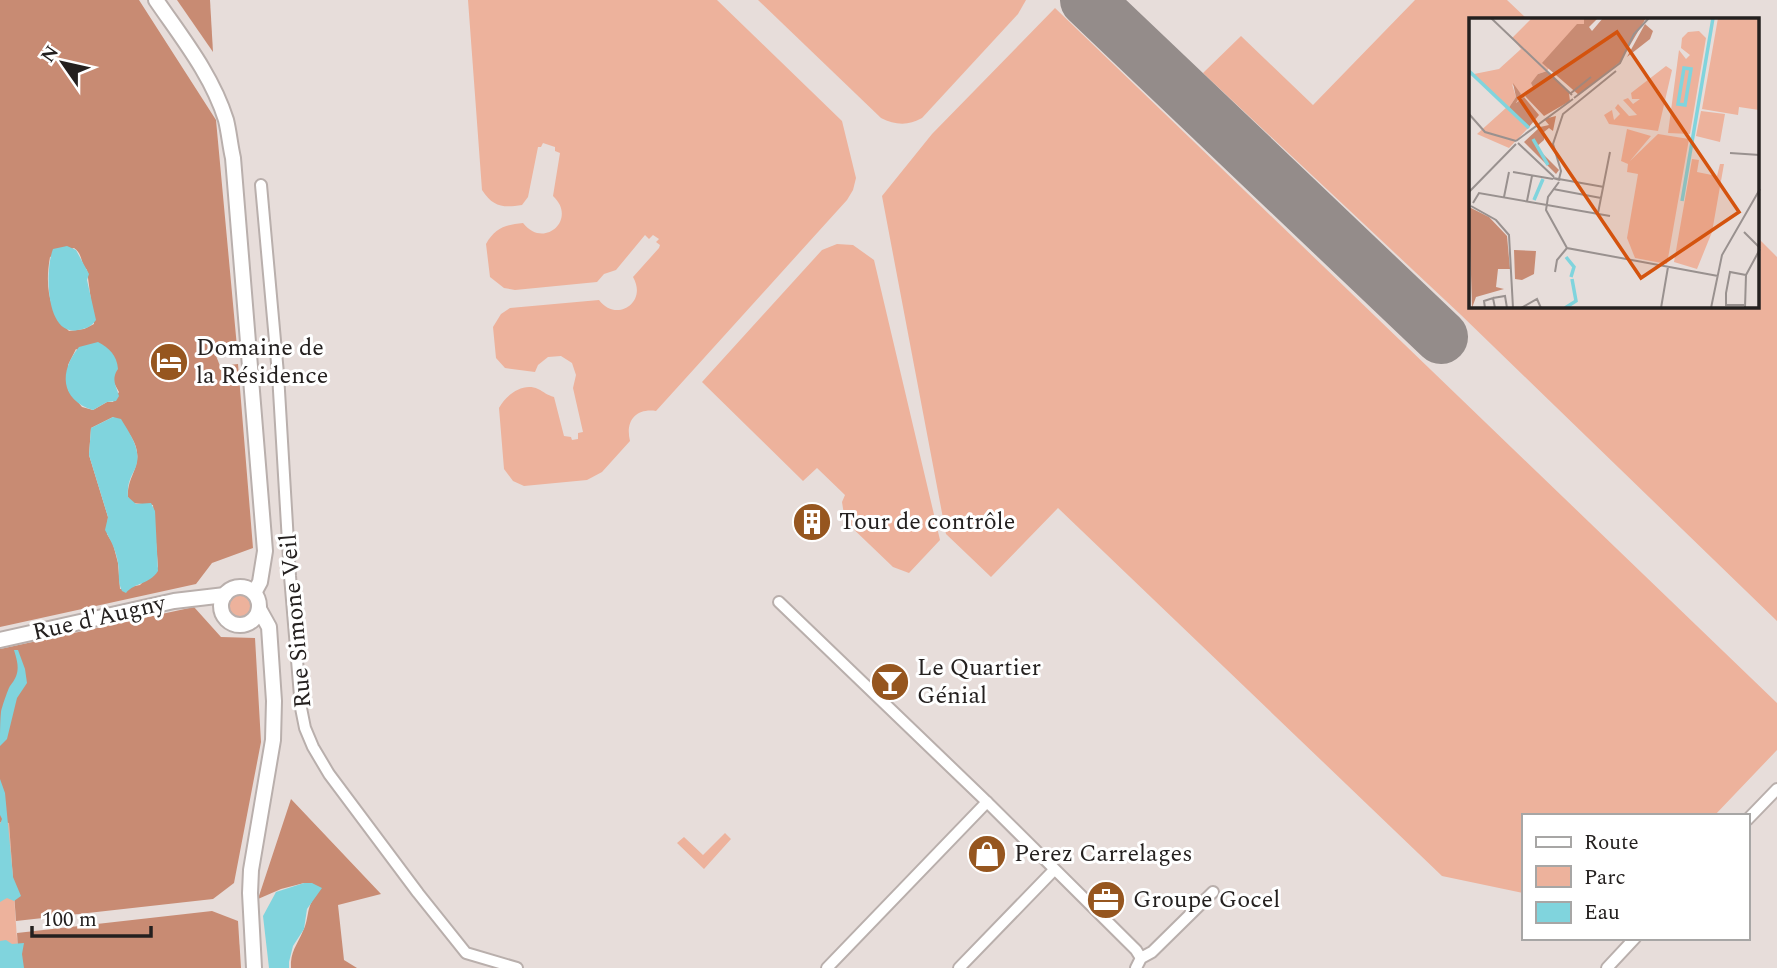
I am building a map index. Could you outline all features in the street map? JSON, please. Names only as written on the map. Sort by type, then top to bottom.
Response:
[{"type":"main road","points":[[156,0],[201,66],[227,122],[233,158],[265,551],[260,582],[248,590],[232,589],[223,602],[226,620],[237,626],[254,619],[259,609]]},
{"type":"main road","points":[[248,590],[269,626],[274,701],[274,740],[254,844],[250,893],[254,968]]},
{"type":"main road","name":"Rue d'Augny","points":[[0,640],[174,601],[198,598],[223,602]]},
{"type":"main road","points":[[247,624],[260,632],[271,648]]},
{"type":"street","name":"Rue Simone Veil","points":[[261,185],[278,374],[292,596],[306,728],[313,747],[337,785],[466,953],[517,968]]},
{"type":"street","points":[[779,602],[1136,950],[1138,963],[1213,892]]},
{"type":"street","points":[[1749,818],[1777,789]]},
{"type":"street","points":[[827,968],[987,802]]},
{"type":"street","points":[[959,968],[1054,870]]},
{"type":"street","points":[[1607,968],[1633,940]]},
{"type":"green space","points":[[468,0],[717,0],[842,121],[856,178],[847,200],[656,411],[643,412],[634,417],[629,427],[630,441],[602,472],[587,480],[524,486],[513,481],[504,469],[499,408],[516,391],[532,387],[554,397],[564,436],[571,437],[572,440],[578,439],[578,433],[583,432],[573,388],[576,375],[572,363],[561,356],[548,357],[538,365],[535,372],[505,368],[496,358],[493,327],[501,314],[510,308],[599,300],[614,310],[628,307],[636,295],[637,286],[633,277],[659,248],[660,245],[656,242],[659,239],[653,235],[649,239],[645,235],[616,270],[604,274],[597,282],[515,290],[504,288],[490,277],[486,244],[497,231],[506,226],[523,223],[531,231],[548,232],[560,222],[560,205],[553,196],[560,153],[555,151],[555,147],[543,143],[538,147],[528,197],[522,205],[499,205],[490,200],[482,190]]},
{"type":"green space","points":[[758,0],[1026,0],[1018,14],[922,118],[902,124],[881,118]]},
{"type":"green space","points":[[1415,0],[1507,0],[1526,18],[1469,18],[1469,308],[1760,308],[1760,240],[1777,257],[1777,621],[1461,315],[1203,73],[1241,36],[1313,105]]},
{"type":"green space","points":[[1055,8],[1777,703],[1777,750],[1716,814],[1522,814],[1522,893],[1442,876],[1058,508],[991,577],[946,534],[882,196],[932,134]]},
{"type":"green space","points":[[837,244],[853,245],[874,260],[940,540],[909,573],[893,567],[845,521],[842,502],[845,495],[817,468],[803,481],[702,382],[822,250]]},
{"type":"green space","points":[[240,593],[249,597],[253,606],[249,615],[240,619],[231,615],[227,606],[231,597]]},
{"type":"green space","points":[[0,822],[9,823],[19,968],[0,968]]},
{"type":"green space","points":[[725,833],[731,839],[704,869],[677,843],[684,837],[703,855]]},
{"type":"shaded area","points":[[0,0],[139,0],[216,120],[237,347],[215,353],[220,366],[238,364],[253,548],[212,563],[196,584],[0,627]],"holes":[[[74,248],[87,270],[94,324],[84,329],[69,331],[52,306],[48,278],[50,257]],[[76,349],[114,374],[114,383],[119,392],[113,402],[107,402],[93,410],[82,407],[68,390],[68,365]],[[113,417],[128,432],[135,444],[137,458],[128,497],[132,503],[153,505],[158,567],[140,585],[120,589],[118,563],[107,534],[108,517],[89,455],[91,428]]]},
{"type":"shaded area","points":[[177,0],[210,0],[213,52]]},
{"type":"shaded area","points":[[194,607],[221,637],[255,638],[261,742],[234,883],[213,899],[16,921],[9,823],[0,822],[0,649]]},
{"type":"shaded area","points":[[291,799],[381,894],[338,905],[344,960],[357,968],[291,968],[293,953],[317,894],[304,883],[258,899]]},
{"type":"shaded area","points":[[212,911],[238,921],[241,968],[19,968],[17,933]]},
{"type":"water","points":[[67,246],[76,250],[89,274],[87,280],[96,320],[88,327],[78,330],[67,329],[59,323],[50,300],[49,271],[53,249]]},
{"type":"water","points":[[98,342],[109,349],[116,360],[118,369],[114,379],[119,396],[116,401],[107,402],[93,410],[74,399],[66,384],[66,375],[79,347]]},
{"type":"water","points":[[113,417],[121,419],[136,449],[137,462],[129,482],[128,497],[136,504],[151,503],[155,511],[158,571],[126,593],[120,587],[116,554],[105,530],[108,517],[89,455],[91,428]]},
{"type":"water","points":[[14,650],[18,650],[27,683],[17,698],[7,739],[0,746],[1,712],[18,670]]},
{"type":"water","points":[[0,779],[5,793],[13,877],[21,896],[14,901],[7,898],[0,902],[2,819]]},
{"type":"water","points":[[312,883],[322,888],[307,909],[304,929],[293,946],[289,968],[269,968],[263,916],[276,892]]},
{"type":"water","points":[[6,940],[12,944],[24,943],[24,968],[0,968],[0,941]]},
{"type":"runway","points":[[1087,0],[1441,337]]},
{"type":"place","name":"Domaine de la Résidence","points":[[169,362]]},
{"type":"place","name":"Tour de contrôle","points":[[812,522]]},
{"type":"place","name":"Le Quartier Génial","points":[[890,682]]},
{"type":"place","name":"Perez Carrelages","points":[[987,854]]},
{"type":"place","name":"Groupe Gocel","points":[[1106,900]]}]
